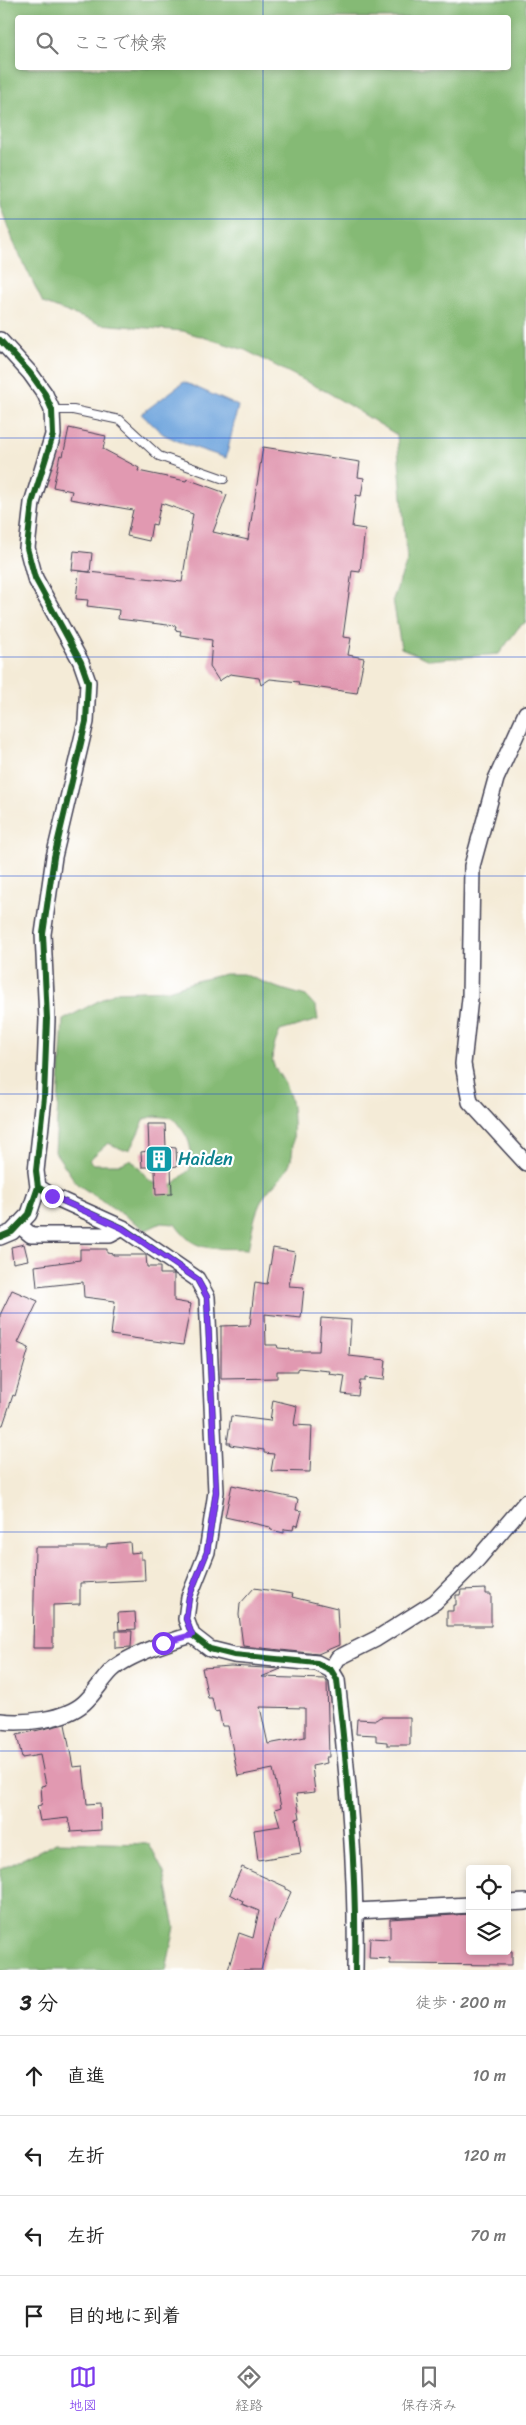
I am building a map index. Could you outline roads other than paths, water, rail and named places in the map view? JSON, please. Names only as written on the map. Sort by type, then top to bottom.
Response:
[{"type":"street","points":[[0,340],[30,373],[45,394],[52,410],[53,435],[32,503],[28,548],[35,578],[81,662],[88,682],[86,722],[54,857],[43,934],[47,1019],[44,1097],[36,1171],[38,1187],[29,1214],[12,1232],[0,1237]]},
{"type":"street","points":[[526,714],[496,779],[472,866],[470,998],[463,1064],[470,1102],[526,1163]]},
{"type":"street","points":[[38,1187],[52,1196],[122,1228],[197,1279],[207,1297],[216,1492],[207,1552],[189,1597],[186,1619],[192,1635],[210,1649],[234,1655],[317,1663],[331,1670],[337,1680],[356,1911],[355,1970]]},
{"type":"street","points":[[19,1225],[31,1235],[110,1235],[122,1228]]},
{"type":"street","points":[[331,1670],[338,1658],[376,1639],[435,1602],[477,1560],[526,1502]]},
{"type":"street","points":[[0,1721],[17,1723],[51,1719],[83,1704],[113,1669],[163,1643],[192,1635]]},
{"type":"street","points":[[511,1903],[526,1902]]},
{"type":"street","points":[[356,1911],[466,1905]]},
{"type":"lane","points":[[52,410],[73,410],[120,420],[159,456],[224,480]]},
{"type":"water","points":[[184,382],[238,406],[226,458],[184,444],[163,434],[141,414]]},
{"type":"place","name":"Haiden","points":[[159,1159]]}]
